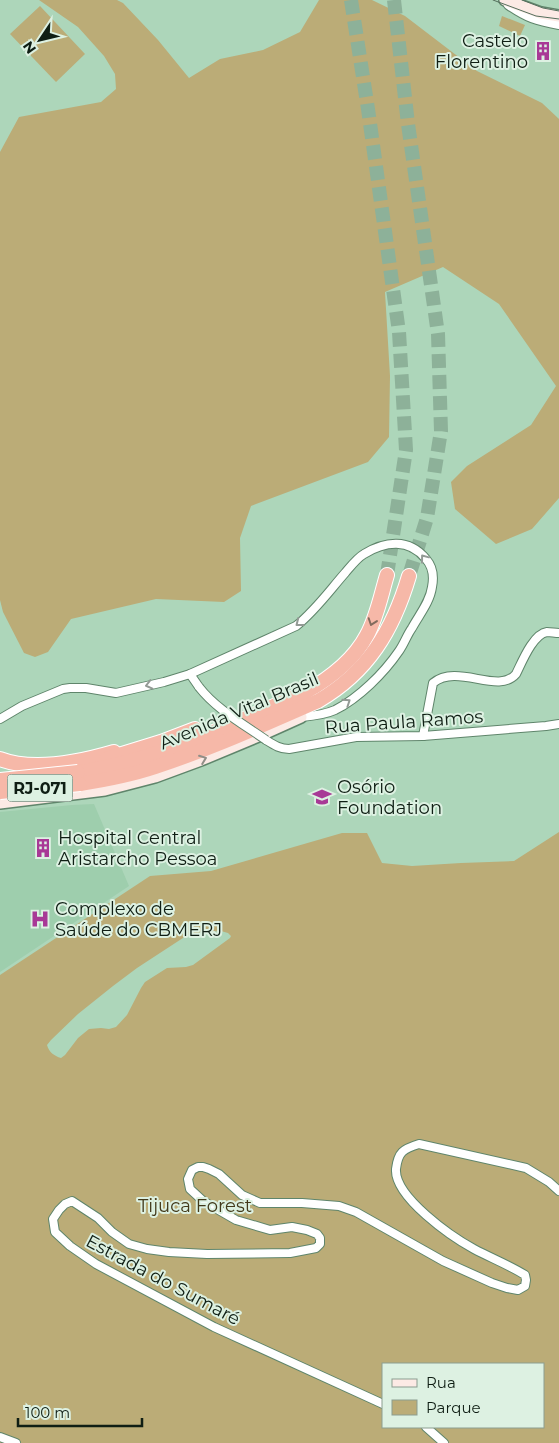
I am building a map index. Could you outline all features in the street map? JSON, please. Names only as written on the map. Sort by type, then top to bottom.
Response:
[{"type":"highway","name":"Avenida Vital Brasil","points":[[79,778],[176,747],[304,693],[328,678],[361,646],[368,633],[387,575]]},
{"type":"highway","name":"Avenida Vital Brasil","points":[[79,778],[120,777],[155,767],[224,741],[318,701],[349,680],[369,658],[388,630],[398,610],[409,576]]},
{"type":"highway","points":[[301,717],[334,701],[347,692],[373,662],[388,630]]},
{"type":"highway","points":[[56,772],[161,742],[328,678]]},
{"type":"highway","points":[[0,759],[12,764],[59,764],[104,755],[138,744],[161,742]]},
{"type":"highway","name":"RJ-071","points":[[0,780],[79,778]]},
{"type":"highway","name":"RJ-071","points":[[0,792],[79,778]]},
{"type":"main road","points":[[503,0],[541,13],[559,16]]},
{"type":"main road","points":[[0,803],[106,790],[155,777],[262,736],[301,717]]},
{"type":"main road","points":[[0,776],[56,772],[59,795]]},
{"type":"street","points":[[503,0],[532,20],[559,25]]},
{"type":"street","points":[[0,719],[22,706],[63,689],[86,688],[116,693],[190,674],[302,622],[363,554],[384,545],[395,544],[408,545],[419,551],[428,561],[434,574],[432,589],[426,604],[399,650],[379,676],[354,698],[335,710],[301,717]]},
{"type":"street","points":[[423,736],[433,683],[439,678],[452,675],[492,681],[507,680],[516,674],[533,642],[539,636],[545,632],[559,633]]},
{"type":"street","name":"Rua Paula Ramos","points":[[190,674],[210,700],[219,707],[266,740],[278,747],[289,749],[356,737],[423,736],[559,724]]},
{"type":"street","name":"Estrada do Sumaré","points":[[382,1404],[214,1327],[96,1264],[70,1246],[55,1232],[53,1219],[65,1204],[72,1201],[98,1218],[112,1232],[129,1244],[169,1252],[206,1254],[290,1253],[316,1248],[320,1244],[320,1238],[317,1234],[307,1230],[292,1227],[270,1230],[236,1220],[204,1201],[190,1189],[188,1179],[192,1170],[203,1167],[219,1174],[242,1195],[260,1203],[324,1204],[339,1206],[356,1212],[443,1261],[492,1283],[518,1290],[524,1286],[525,1275],[456,1238],[413,1203],[401,1187],[396,1174],[399,1154],[407,1148],[419,1144],[493,1160],[526,1168],[550,1182],[559,1191]]},
{"type":"street","points":[[427,1428],[444,1443]]},
{"type":"street","points":[[0,1438],[16,1443]]},
{"type":"shaded area","name":"Complexo de Saúde do CBMERJ","points":[[94,804],[129,886],[0,972],[0,812]]},
{"type":"green space","points":[[39,0],[117,0],[123,3],[158,40],[189,78],[220,59],[263,50],[300,32],[319,0],[372,0],[405,16],[477,71],[542,103],[559,119],[559,498],[532,529],[496,544],[455,509],[451,482],[467,466],[531,425],[556,386],[499,304],[443,267],[385,292],[390,376],[389,437],[368,462],[251,506],[240,538],[241,591],[224,602],[156,599],[71,619],[48,652],[35,657],[24,653],[3,612],[0,600],[0,152],[19,117],[101,102],[116,89],[115,74],[104,56],[78,27]]},
{"type":"green space","points":[[40,6],[85,54],[56,82],[10,34]]},
{"type":"green space","points":[[502,16],[525,25],[520,36],[499,26]]},
{"type":"green space","name":"Tijuca Forest","points":[[559,832],[559,1443],[0,1443],[0,975],[150,876],[211,871],[342,833],[367,833],[382,863],[412,866],[514,861]],"holes":[[[221,931],[231,936],[230,938],[193,965],[167,968],[145,982],[127,1015],[116,1027],[89,1029],[78,1038],[61,1058],[49,1050],[47,1045],[51,1040],[78,1014],[137,968],[186,936],[201,932]]]},
{"type":"tunnel","points":[[351,0],[399,332],[406,450],[387,575]]},
{"type":"tunnel","points":[[394,0],[408,124],[438,334],[441,431],[427,518],[409,576]]},
{"type":"tram line","points":[[493,0],[536,16],[559,19]]},
{"type":"tram line","points":[[522,0],[543,8],[559,11]]},
{"type":"place","name":"Castelo Florentino","points":[[543,51]]},
{"type":"place","name":"Osório Foundation","points":[[322,797]]},
{"type":"place","name":"Hospital Central Aristarcho Pessoa","points":[[43,848]]},
{"type":"place","name":"Complexo de Saúde do CBMERJ","points":[[40,919]]}]
